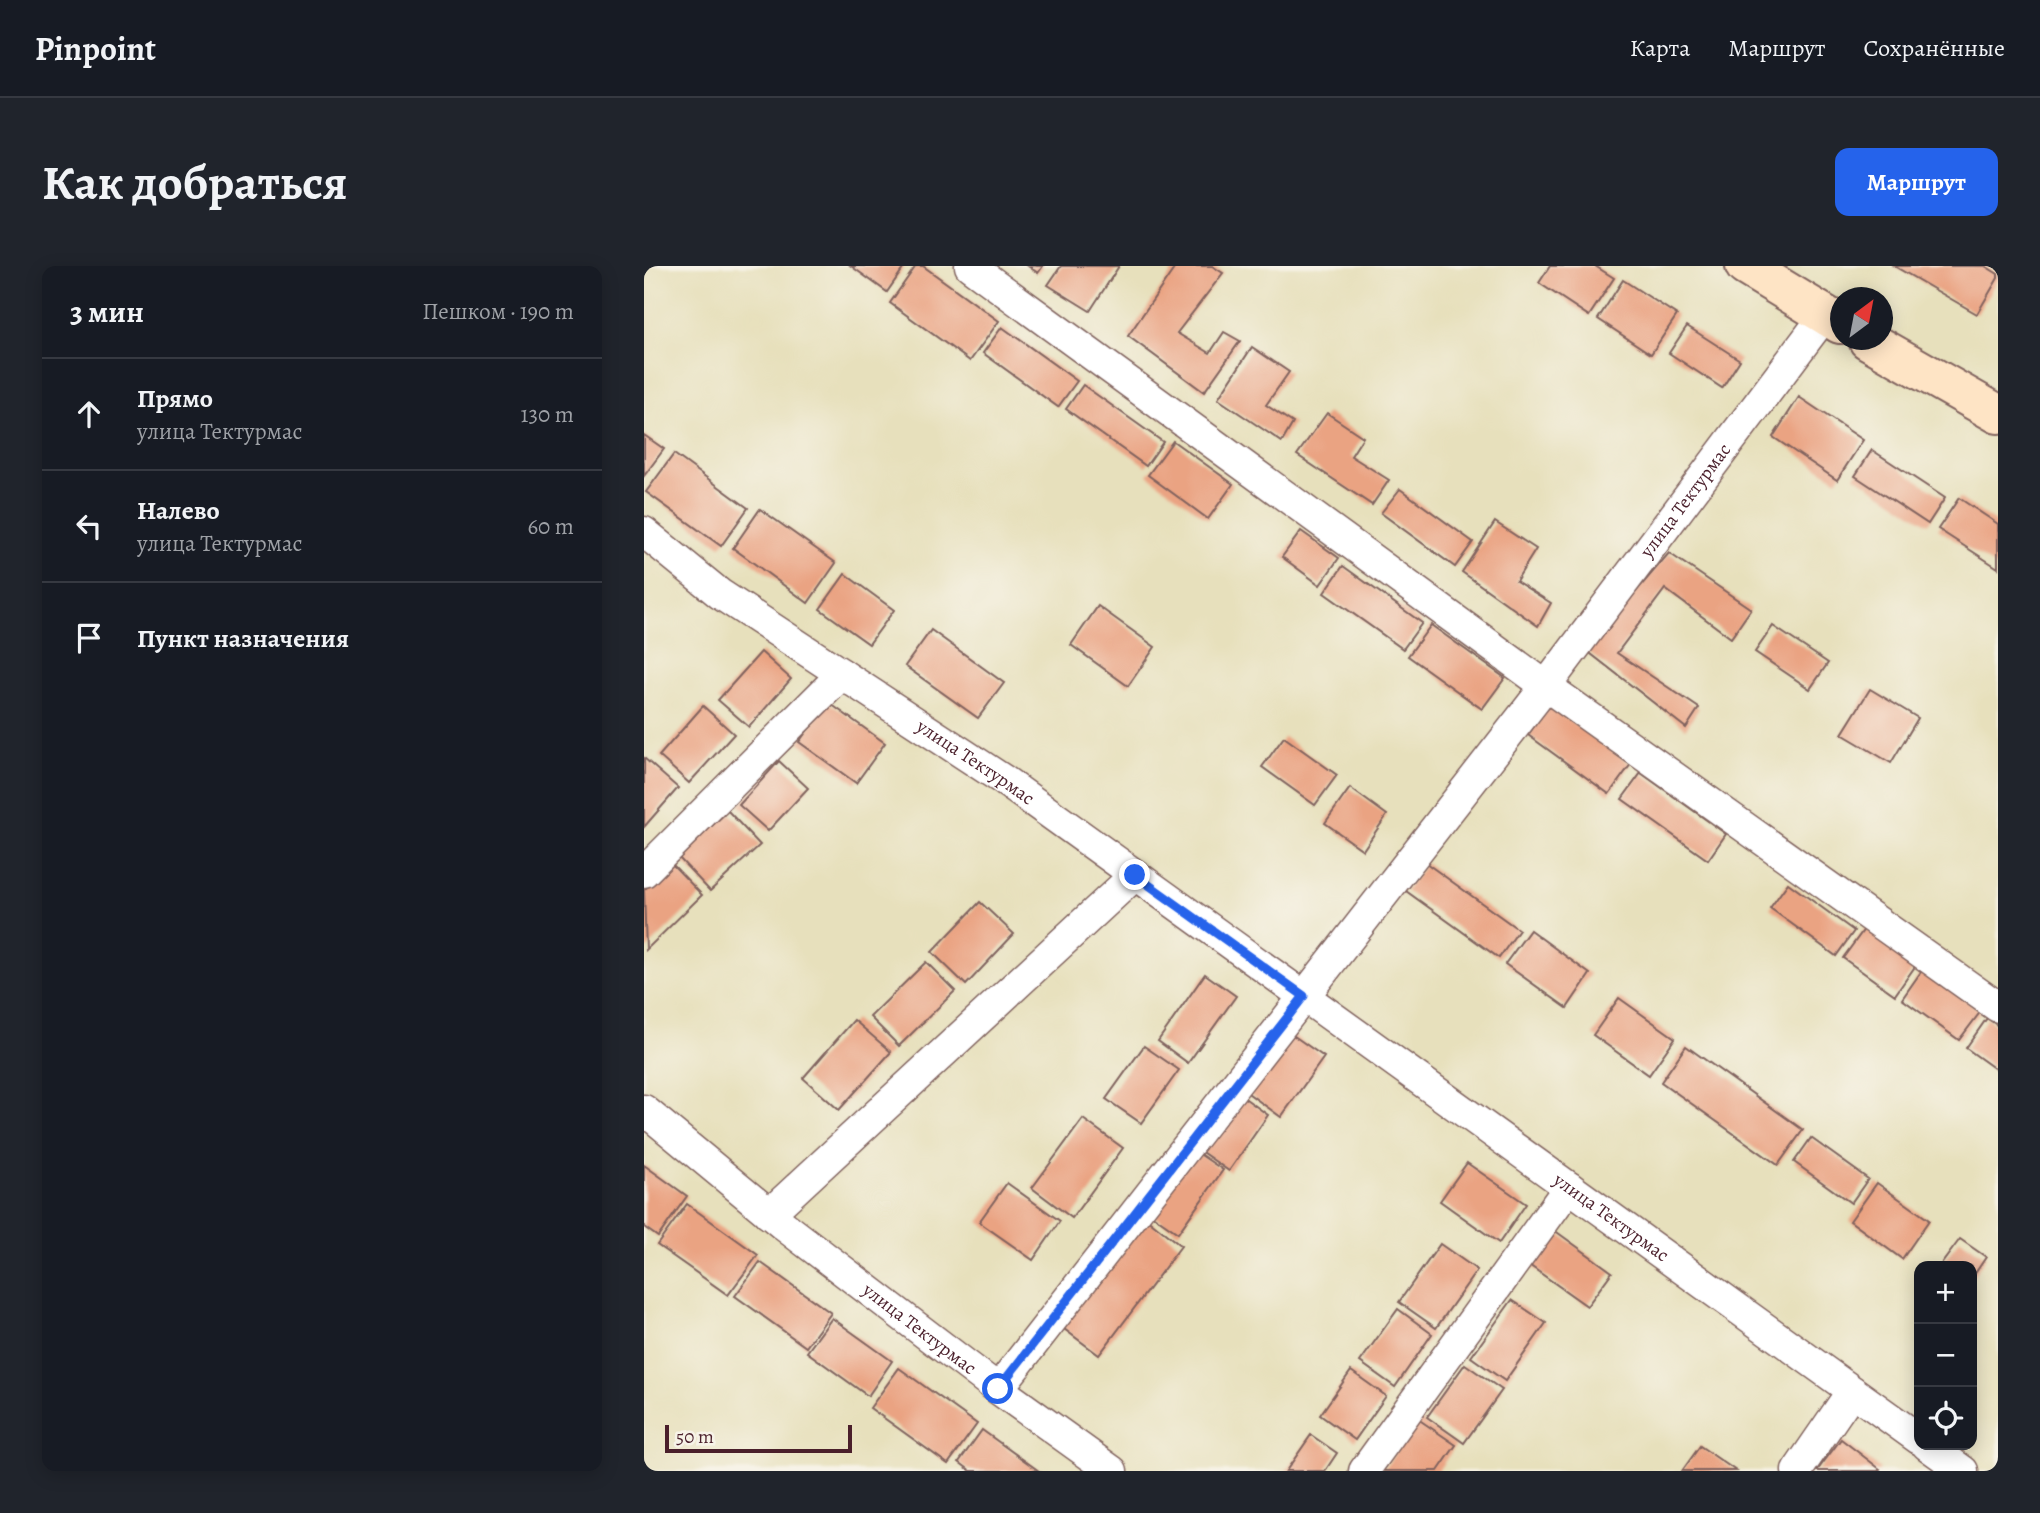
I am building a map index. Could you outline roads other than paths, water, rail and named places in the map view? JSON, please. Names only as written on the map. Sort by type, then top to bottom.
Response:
[{"type":"street","points":[[970,266],[1546,686],[1998,1007]]},
{"type":"street","points":[[1745,266],[1830,317]]},
{"type":"street","name":"улица Тектурмас","points":[[998,1389],[1830,323]]},
{"type":"street","points":[[1886,350],[1998,414]]},
{"type":"street","name":"улица Тектурмас","points":[[644,532],[720,594],[1002,779],[1914,1435]]},
{"type":"street","points":[[644,872],[842,674]]},
{"type":"street","points":[[769,1214],[1135,875]]},
{"type":"street","name":"улица Тектурмас","points":[[644,1111],[769,1214],[998,1389],[1112,1471]]},
{"type":"street","points":[[1364,1471],[1569,1187]]},
{"type":"street","points":[[1797,1471],[1852,1391]]},
{"type":"street","points":[[1934,1450],[1963,1471]]}]
